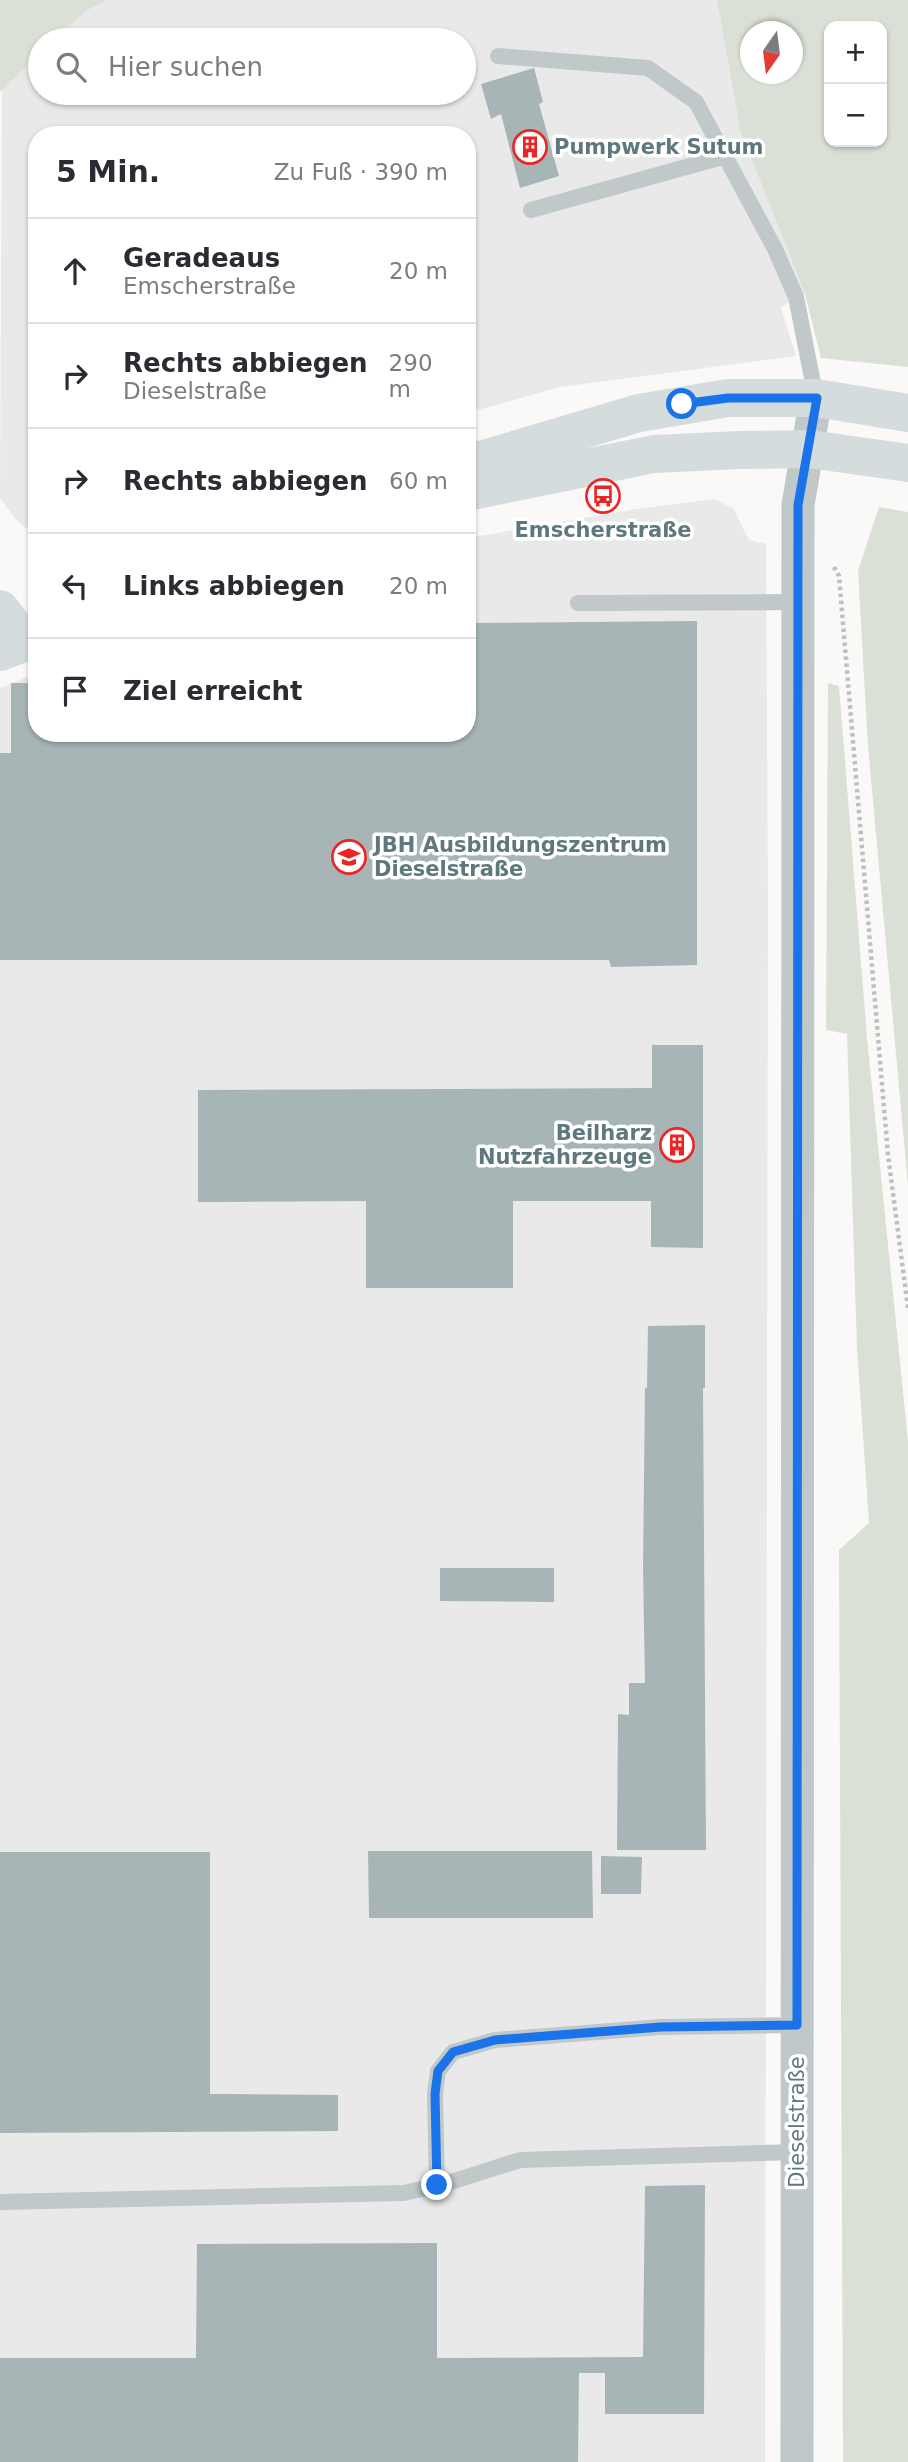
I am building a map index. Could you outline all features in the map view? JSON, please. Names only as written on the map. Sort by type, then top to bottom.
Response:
[{"type":"street","points":[[476,461],[639,413],[728,398],[817,398],[908,413]]},
{"type":"street","name":"Dieselstraße","points":[[797,2462],[798,505],[817,398]]},
{"type":"street","points":[[476,490],[654,454],[809,449],[908,463]]},
{"type":"street","points":[[0,609],[21,644]]},
{"type":"lane","points":[[498,56],[648,68],[696,102],[775,249],[796,297],[817,398]]},
{"type":"lane","points":[[531,210],[726,156]]},
{"type":"lane","points":[[578,603],[798,602]]},
{"type":"lane","points":[[437,2185],[435,2094],[438,2071],[453,2052],[495,2040],[647,2028],[797,2025]]},
{"type":"lane","points":[[0,2202],[404,2193],[520,2160],[797,2152]]},
{"type":"path","points":[[833,564],[839,576],[888,1155],[908,1308]]},
{"type":"shaded area","points":[[0,0],[107,0],[86,11],[67,28],[28,28],[28,65],[0,92]]},
{"type":"shaded area","points":[[107,0],[717,0],[740,130],[805,294],[781,308],[796,356],[560,387],[476,410],[476,126],[28,126],[28,529],[17,521],[0,498],[2,88],[28,64],[28,105],[476,105],[476,28],[67,28],[86,11]]},
{"type":"shaded area","points":[[717,0],[908,0],[908,367],[821,358],[805,294],[740,130]]},
{"type":"shaded area","points":[[715,499],[734,509],[749,540],[766,544],[768,906],[765,2462],[0,2462],[0,688],[28,677],[28,742],[476,742],[476,536],[637,509]]},
{"type":"shaded area","points":[[879,507],[908,512],[908,1185],[868,746],[858,571]]},
{"type":"shaded area","points":[[828,683],[839,686],[867,1038],[908,1441],[908,2462],[843,2462],[839,1550],[869,1523],[857,1348],[847,1034],[826,1030]]},
{"type":"building","name":"Pumpwerk Sutum","points":[[534,68],[543,102],[539,104],[559,176],[520,188],[501,114],[491,119],[481,84]]},
{"type":"building","name":"JBH Ausbildungszentrum Dieselstraße","points":[[697,621],[697,965],[611,967],[609,960],[0,960],[0,753],[11,753],[11,683],[28,683],[28,742],[476,742],[476,623]]},
{"type":"building","points":[[652,1045],[703,1045],[703,1248],[651,1247],[651,1201],[513,1201],[513,1288],[366,1288],[366,1201],[198,1202],[198,1090],[652,1088]]},
{"type":"building","points":[[705,1325],[703,1388],[706,1850],[617,1850],[618,1714],[629,1715],[629,1683],[645,1683],[643,1568],[648,1326]]},
{"type":"building","points":[[440,1568],[554,1568],[554,1602],[440,1601]]},
{"type":"building","points":[[368,1851],[592,1851],[593,1918],[369,1918]]},
{"type":"building","points":[[0,1852],[210,1852],[210,2094],[338,2095],[338,2131],[0,2133]]},
{"type":"building","points":[[601,1856],[642,1857],[641,1894],[601,1894]]},
{"type":"building","points":[[705,2185],[704,2414],[605,2414],[605,2373],[579,2373],[578,2462],[0,2462],[0,2358],[196,2358],[197,2244],[437,2243],[437,2358],[643,2357],[645,2186]]},
{"type":"place","name":"Pumpwerk Sutum","points":[[530,147]]},
{"type":"place","name":"Emscherstraße","points":[[603,496]]},
{"type":"place","name":"JBH Ausbildungszentrum Dieselstraße","points":[[349,857]]},
{"type":"place","name":"Beilharz Nutzfahrzeuge","points":[[677,1145]]},
{"type":"route","points":[[437,2185],[435,2094],[438,2071],[453,2052],[495,2040],[661,2027],[797,2025],[798,505],[817,398],[728,398],[682,404]]}]
